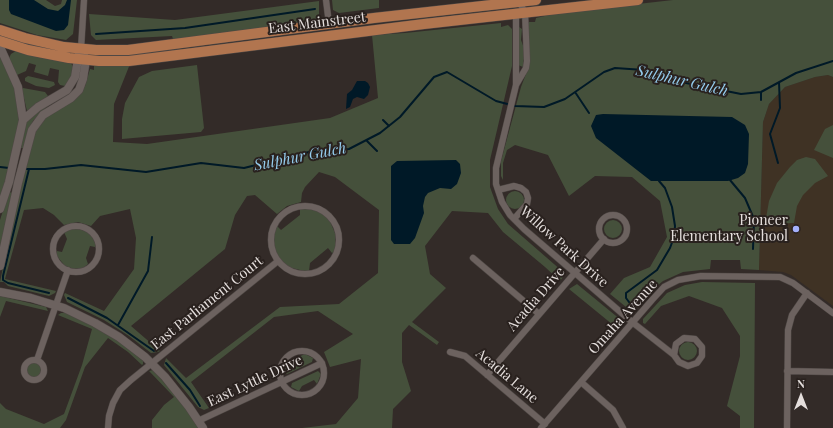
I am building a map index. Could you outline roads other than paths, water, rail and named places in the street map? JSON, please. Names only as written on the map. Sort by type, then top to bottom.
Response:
[{"type":"main road","name":"East Mainstreet","points":[[0,30],[40,42],[81,49],[112,50],[149,48],[329,24],[536,0]]},
{"type":"main road","name":"East Mainstreet","points":[[0,42],[40,53],[82,60],[144,59],[364,31],[638,0]]},
{"type":"street","points":[[0,266],[18,183],[32,130],[36,122],[43,115],[67,100],[78,90],[83,78],[81,49],[84,0]]},
{"type":"street","points":[[326,0],[329,24]]},
{"type":"street","name":"Willow Park Drive","points":[[516,85],[527,65],[519,1]]},
{"type":"street","name":"Willow Park Drive","points":[[520,13],[516,85],[496,162],[498,190],[504,207],[514,219],[575,273],[632,322],[674,355]]},
{"type":"street","points":[[0,47],[3,50],[18,87],[23,120],[9,182],[0,209]]},
{"type":"street","points":[[23,120],[38,107],[67,90],[75,77],[82,60]]},
{"type":"street","points":[[498,190],[514,186],[521,188],[526,192],[528,198],[527,204],[514,219]]},
{"type":"street","name":"East Parliament Court","points":[[307,206],[323,211],[332,219],[338,234],[338,245],[332,260],[324,268],[310,273],[298,273],[287,269],[278,261],[272,250],[271,234],[276,222],[284,213],[295,208],[307,206]]},
{"type":"street","points":[[609,215],[621,218],[626,226],[624,236],[617,242],[610,242],[604,239],[599,232],[602,220],[609,215]]},
{"type":"street","points":[[76,226],[84,227],[96,237],[99,248],[98,256],[94,263],[87,268],[80,271],[68,270],[56,260],[54,252],[55,241],[64,229],[76,226]]},
{"type":"street","name":"Acadia Drive","points":[[488,375],[604,239]]},
{"type":"street","points":[[473,258],[539,314]]},
{"type":"street","name":"East Parliament Court","points":[[108,428],[112,407],[120,390],[278,261]]},
{"type":"street","points":[[37,360],[68,270]]},
{"type":"street","name":"Omaha Avenue","points":[[543,426],[664,287],[678,280],[692,276],[775,276],[790,281],[833,313]]},
{"type":"street","points":[[0,292],[32,298],[56,306],[102,326],[152,363],[174,387],[201,424]]},
{"type":"street","points":[[787,428],[789,324],[792,315],[807,293]]},
{"type":"street","points":[[684,338],[695,339],[702,347],[701,359],[691,366],[682,364],[674,355],[676,344],[684,338]]},
{"type":"street","points":[[299,351],[308,352],[316,356],[322,363],[324,372],[322,381],[313,391],[305,394],[296,394],[288,389],[282,382],[281,368],[284,360],[291,354],[299,351]]},
{"type":"street","name":"Acadia Lane","points":[[450,352],[465,356],[488,375],[543,426]]},
{"type":"street","name":"East Lyttle Drive","points":[[201,424],[322,363]]},
{"type":"street","points":[[787,371],[833,372]]},
{"type":"street","points":[[581,382],[613,410],[624,428]]},
{"type":"water","points":[[9,0],[34,0],[48,9],[58,11],[65,5],[67,0],[71,0],[68,25],[64,30],[56,31],[11,14],[9,10]]},
{"type":"water","points":[[357,81],[365,81],[368,83],[370,87],[368,95],[364,99],[357,97],[353,99],[350,107],[346,109],[347,94],[352,90]]},
{"type":"water","points":[[596,115],[732,117],[745,125],[749,134],[748,164],[745,173],[738,178],[728,181],[651,181],[596,138],[591,126]]},
{"type":"water","points":[[456,160],[460,164],[461,173],[457,184],[451,189],[440,188],[428,193],[425,197],[423,206],[424,213],[415,238],[410,244],[394,244],[391,240],[391,166],[397,161]]},
{"type":"waterway","points":[[96,34],[185,28],[315,9]]},
{"type":"waterway","name":"Sulphur Gulch","points":[[23,169],[45,169],[81,165],[146,172],[201,163],[244,168],[309,152],[349,149],[380,133],[400,117],[434,77],[447,72],[496,101],[515,106],[544,107],[565,99],[604,72],[615,68],[644,70],[676,81],[741,94],[761,92],[796,73],[833,61]]},
{"type":"waterway","points":[[778,163],[770,134],[780,108],[779,82]]},
{"type":"waterway","points":[[575,92],[589,113]]},
{"type":"waterway","name":"Sulphur Gulch","points":[[761,92],[761,100]]},
{"type":"waterway","points":[[383,120],[389,126]]},
{"type":"waterway","points":[[367,141],[377,151]]},
{"type":"waterway","name":"Sulphur Gulch","points":[[0,167],[9,168]]},
{"type":"waterway","points":[[29,169],[3,280],[8,283],[49,293]]},
{"type":"waterway","points":[[730,180],[745,198],[754,219],[753,249]]},
{"type":"waterway","points":[[632,306],[626,298],[626,293],[657,270],[670,248],[674,237],[675,226],[672,207],[665,188],[659,181]]},
{"type":"waterway","points":[[118,325],[148,271],[152,237]]},
{"type":"waterway","points":[[68,298],[107,318],[154,351]]},
{"type":"waterway","points":[[166,363],[190,390],[200,406]]},
{"type":"place","name":"Pioneer Elementary School","points":[[796,229]]}]
